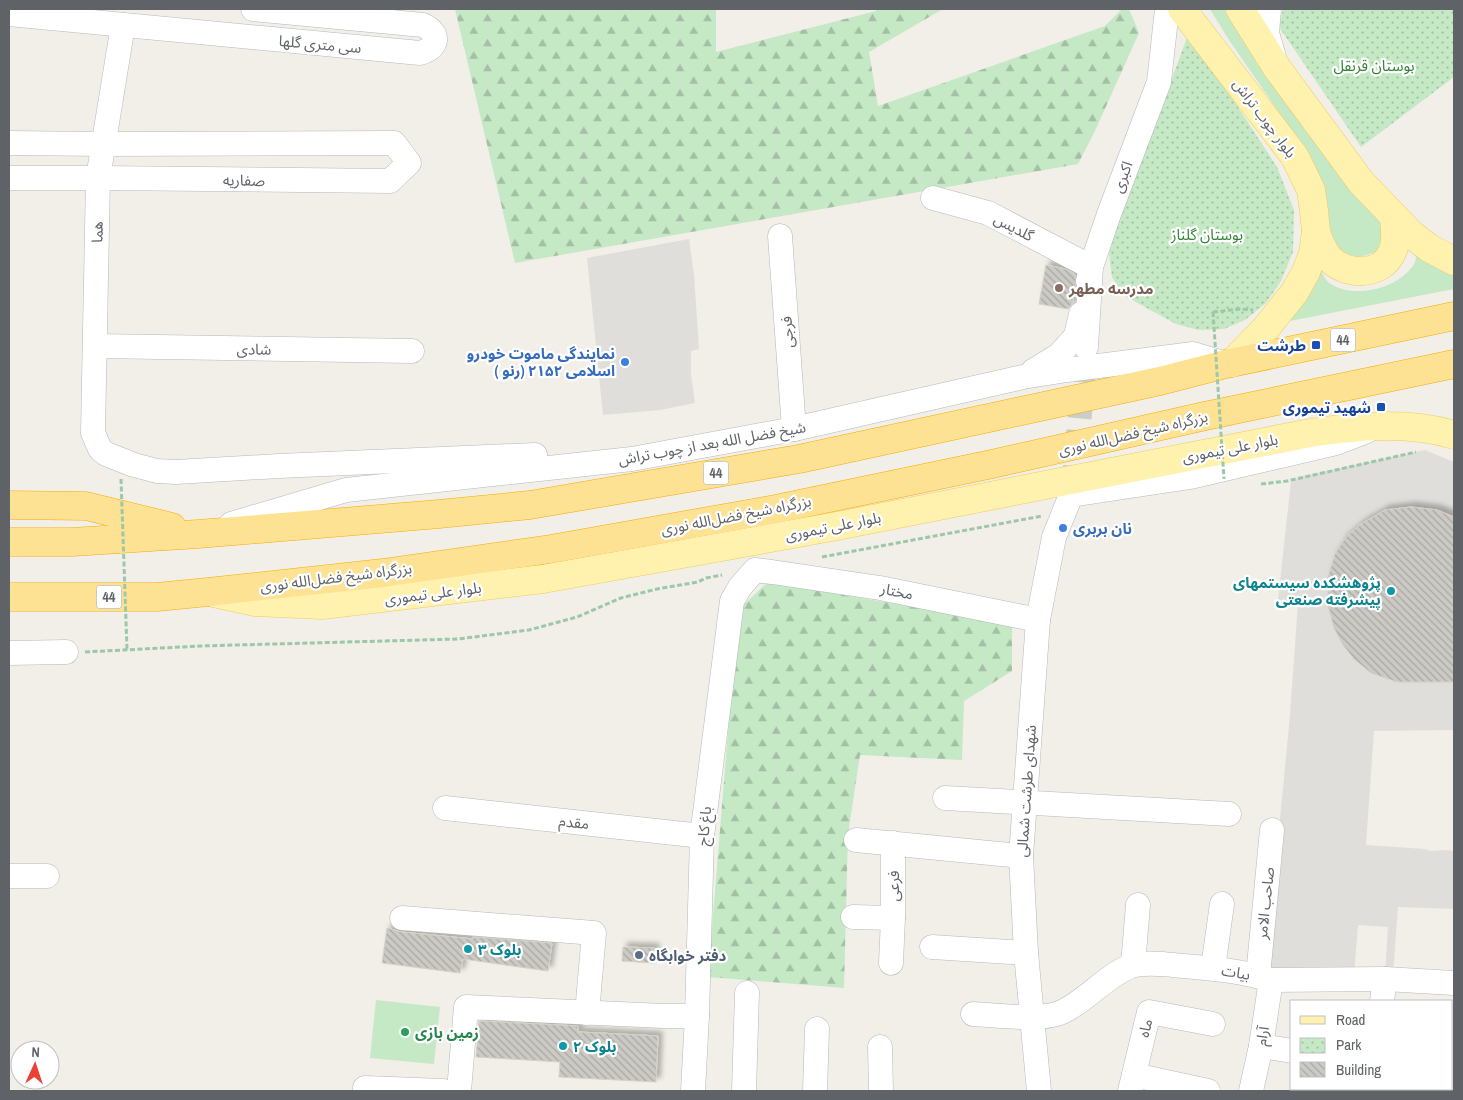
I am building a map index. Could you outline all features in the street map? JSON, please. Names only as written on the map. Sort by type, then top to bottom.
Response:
[{"type":"highway","name":"44","points":[[9,542],[72,542],[198,534],[530,505],[799,459],[1454,316]]},
{"type":"highway","name":"بزرگراه شیخ فضل‌الله نوری","points":[[9,597],[157,597],[383,573],[551,549],[776,509],[1454,364]]},
{"type":"highway","points":[[9,505],[86,506],[198,534]]},
{"type":"highway","points":[[9,616],[54,612],[157,597]]},
{"type":"main road","name":"بلوار چوب‌ تراش","points":[[1182,9],[1295,157],[1311,190],[1316,232],[1313,253],[1306,272],[1294,292],[1266,328],[1229,364]]},
{"type":"main road","points":[[1240,9],[1277,68],[1360,182],[1394,219],[1429,248],[1454,262]]},
{"type":"main road","points":[[1316,232],[1325,251],[1337,265],[1350,271],[1373,269],[1380,266],[1393,251],[1395,242],[1394,219]]},
{"type":"main road","name":"بلوار علی تیموری","points":[[208,592],[255,602],[322,605],[543,579],[866,520],[1310,433],[1342,428],[1415,427],[1454,436]]},
{"type":"street","points":[[236,36],[238,9]]},
{"type":"street","name":"سی متری گلها","points":[[9,14],[420,53],[429,50],[435,40],[435,35],[431,29],[423,25],[253,9]]},
{"type":"street","name":"اکبری","points":[[1086,347],[1091,267],[1108,214],[1158,82],[1167,9]]},
{"type":"street","points":[[1269,9],[1267,33],[1277,68]]},
{"type":"street","name":"هما","points":[[123,25],[98,178],[93,433],[100,449],[106,454],[134,465],[157,471],[176,472],[556,454],[632,459]]},
{"type":"street","points":[[9,143],[103,144]]},
{"type":"street","name":"صفاریه","points":[[9,178],[390,181],[409,163],[394,143],[103,144]]},
{"type":"street","name":"گلدیس","points":[[933,198],[988,213],[1091,267]]},
{"type":"street","name":"فرجی","points":[[780,236],[794,429]]},
{"type":"street","points":[[1022,377],[1059,355],[1076,336],[1091,267]]},
{"type":"street","name":"شادی","points":[[95,346],[412,351]]},
{"type":"street","name":"شیخ فضل الله بعد از چوب تراش","points":[[198,534],[346,490],[632,459],[794,429],[1022,377],[1193,354],[1229,364]]},
{"type":"street","name":"شهدای طرشت شمالی","points":[[1039,1091],[1026,953],[1021,856],[1038,620],[1054,537],[1072,493],[1190,477],[1336,444],[1376,427]]},
{"type":"street","name":"مختار","points":[[755,570],[805,575],[880,588],[1038,620]]},
{"type":"street","name":"باغ کاج","points":[[693,1091],[702,836],[732,602],[740,587],[755,570]]},
{"type":"street","points":[[9,653],[66,652]]},
{"type":"street","points":[[945,798],[1229,814]]},
{"type":"street","name":"مقدم","points":[[445,808],[702,836]]},
{"type":"street","name":"صاحب الامر","points":[[1264,978],[1272,830]]},
{"type":"street","points":[[856,840],[1021,856]]},
{"type":"street","name":"فرعی","points":[[853,917],[893,918],[893,843]]},
{"type":"street","points":[[9,876],[47,876]]},
{"type":"street","points":[[1213,968],[1222,904]]},
{"type":"street","points":[[1133,966],[1138,905]]},
{"type":"street","points":[[402,918],[594,933],[587,1013]]},
{"type":"street","points":[[891,963],[893,918]]},
{"type":"street","points":[[932,947],[1026,953]]},
{"type":"street","name":"بیات","points":[[973,1014],[1032,1017],[1064,1012],[1122,970],[1133,966],[1156,964],[1213,968],[1264,978],[1383,990],[1454,983]]},
{"type":"street","name":"آرام","points":[[1251,1091],[1261,1046],[1264,978]]},
{"type":"street","points":[[744,1091],[747,993]]},
{"type":"street","points":[[459,1091],[466,1006],[587,1013],[697,1016]]},
{"type":"street","name":"ماه","points":[[1132,1083],[1149,1012],[1213,1024]]},
{"type":"street","points":[[815,1091],[817,1029]]},
{"type":"street","points":[[1261,1046],[1290,1051]]},
{"type":"street","points":[[880,1047],[881,1091]]},
{"type":"street","points":[[1132,1083],[1208,1091]]},
{"type":"street","points":[[365,1088],[443,1091]]},
{"type":"path","points":[[1224,479],[1213,312],[1240,309]]},
{"type":"path","points":[[121,479],[127,650]]},
{"type":"path","points":[[66,652],[458,639],[529,630],[577,616],[621,598],[698,582],[706,578],[755,570]]},
{"type":"shaded area","points":[[689,239],[694,275],[699,349],[691,351],[691,375],[695,403],[660,410],[603,415],[587,258]]},
{"type":"shaded area","points":[[1425,450],[1454,462],[1454,730],[1374,731],[1366,845],[1425,849],[1430,851],[1454,851],[1454,909],[1398,907],[1393,975],[1385,975],[1388,927],[1358,925],[1354,976],[1265,975],[1290,715],[1298,603],[1278,600],[1291,481],[1303,476]]},
{"type":"green space","points":[[455,9],[716,9],[716,52],[876,11],[876,9],[943,9],[869,52],[878,106],[1105,26],[1122,9],[1129,9],[1139,33],[1078,164],[515,263]]},
{"type":"green space","points":[[1210,9],[1225,9],[1383,223],[1382,239],[1376,252],[1357,258],[1341,253],[1332,239],[1303,147],[1227,37]]},
{"type":"green space","name":"بوستان قرنقل","points":[[1283,9],[1454,9],[1454,77],[1361,147],[1279,27]]},
{"type":"green space","name":"بوستان گلناز","points":[[1189,32],[1277,167],[1294,210],[1293,252],[1281,281],[1266,303],[1245,320],[1224,329],[1199,330],[1176,324],[1123,295],[1112,277],[1109,254]]},
{"type":"green space","points":[[1417,252],[1454,272],[1454,289],[1290,321],[1320,269],[1328,282],[1341,288],[1352,291],[1375,289],[1386,286],[1406,274],[1414,264]]},
{"type":"green space","points":[[768,582],[1012,624],[1012,671],[964,701],[962,760],[860,755],[848,834],[844,988],[708,977],[738,610]]},
{"type":"green space","name":"زمین بازی","points":[[376,1000],[440,1007],[434,1064],[370,1058]]},
{"type":"building","name":"مدرسه مطهر","points":[[1046,265],[1065,269],[1075,274],[1076,286],[1072,304],[1068,309],[1039,304]]},
{"type":"building","name":"پژوهشکده سیستمهای پیشرفته صنعتی","points":[[1411,507],[1437,510],[1454,517],[1454,682],[1397,682],[1371,673],[1354,659],[1343,645],[1334,628],[1328,605],[1328,577],[1335,554],[1345,538],[1361,524],[1385,510]]},
{"type":"building","name":"بلوک ۳","points":[[387,928],[401,932],[473,939],[473,937],[552,943],[548,971],[463,959],[460,973],[382,963]]},
{"type":"building","name":"دفتر خوابگاه","points":[[623,947],[655,948],[654,963],[622,961]]},
{"type":"building","name":"بلوک ۲","points":[[479,1021],[578,1026],[578,1032],[658,1036],[656,1082],[559,1077],[560,1062],[476,1057]]},
{"type":"tunnel","points":[[1073,490],[1086,348]]},
{"type":"place","name":"مدرسه مطهر","points":[[1059,288]]},
{"type":"place","name":"طرشت","points":[[1316,345]]},
{"type":"place","name":"نمایندگی ماموت خودرو ( رنو) اسلامی ۲۱۵۲","points":[[625,362]]},
{"type":"place","name":"شهید تیموری","points":[[1381,407]]},
{"type":"place","name":"نان بربری","points":[[1063,528]]},
{"type":"place","name":"پژوهشکده سیستمهای پیشرفته صنعتی","points":[[1391,591]]},
{"type":"place","name":"بلوک ۳","points":[[468,949]]},
{"type":"place","name":"دفتر خوابگاه","points":[[639,955]]},
{"type":"place","name":"زمین بازی","points":[[405,1032]]},
{"type":"place","name":"بلوک ۲","points":[[563,1046]]}]
